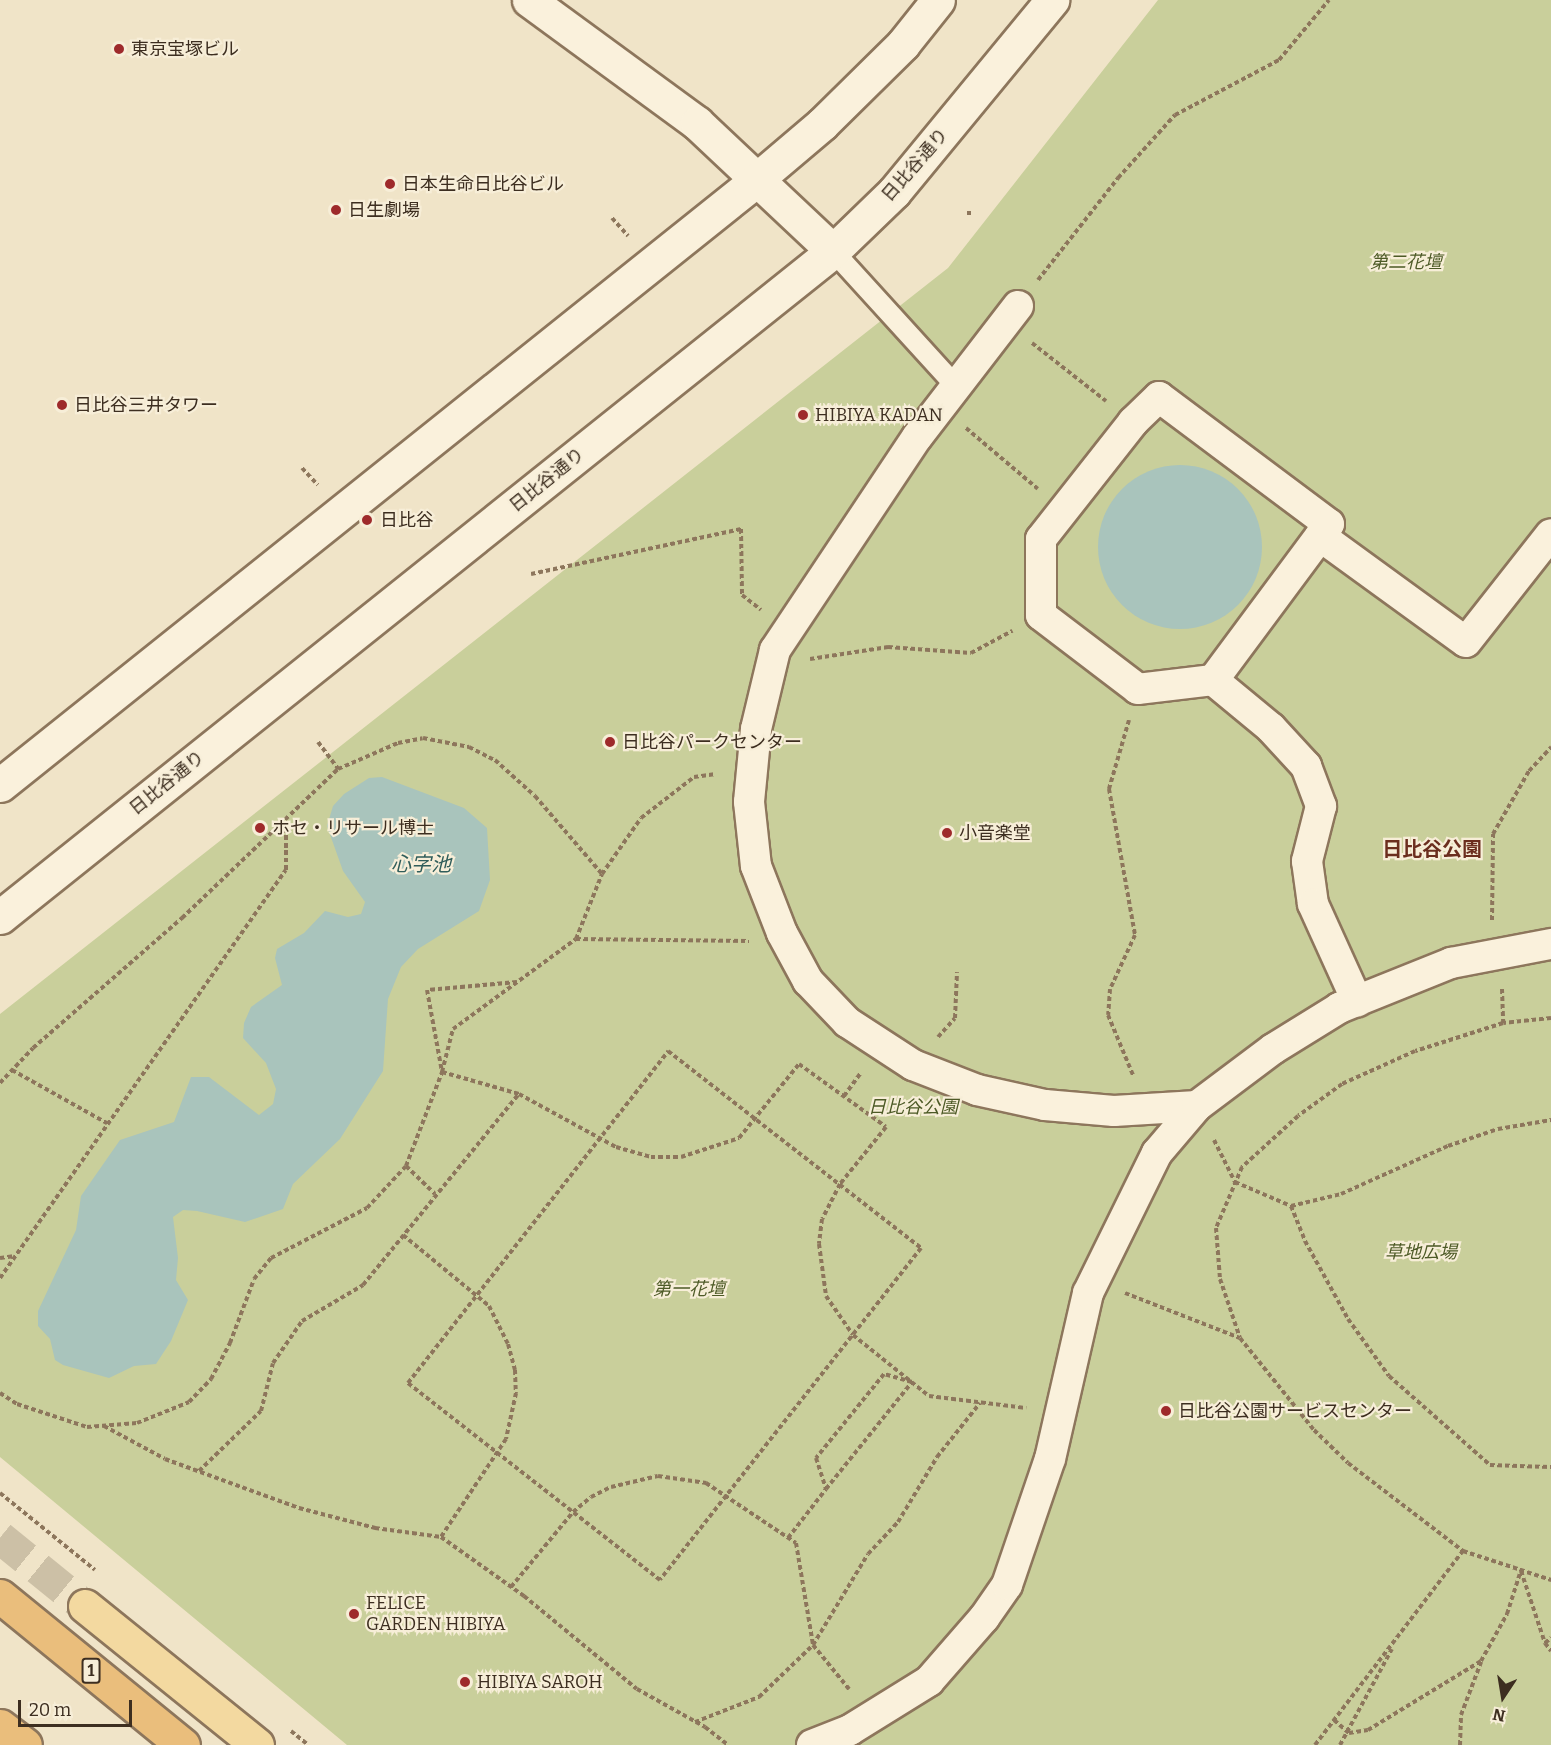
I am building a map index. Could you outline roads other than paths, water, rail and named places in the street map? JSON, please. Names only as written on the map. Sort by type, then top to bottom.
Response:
[{"type":"highway","name":"1","points":[[0,1596],[183,1745]]},
{"type":"highway","points":[[0,1726],[25,1745]]},
{"type":"main road","points":[[529,0],[697,123],[834,251]]},
{"type":"main road","points":[[0,785],[757,179],[863,84],[903,44],[938,0]]},
{"type":"main road","name":"日比谷通り","points":[[0,917],[834,251],[894,192],[1052,0]]},
{"type":"main road","points":[[85,1606],[256,1745]]},
{"type":"street","points":[[1012,314],[947,395],[775,650],[756,729],[749,802],[756,867],[787,941],[808,981],[847,1022],[913,1065],[977,1090],[1045,1105],[1114,1111],[1197,1106]]},
{"type":"street","points":[[1213,680],[1329,524],[1159,397],[1133,422],[1041,539],[1041,615],[1138,689],[1213,680],[1271,728],[1306,766],[1321,806],[1307,861],[1313,904],[1357,1001]]},
{"type":"street","points":[[1320,536],[1466,642],[1551,534]]},
{"type":"street","points":[[812,1745],[872,1716],[928,1681],[984,1618],[1007,1585],[1050,1459],[1059,1412],[1094,1280],[1157,1153],[1197,1106],[1274,1049],[1357,1001],[1451,963],[1551,944]]},
{"type":"lane","points":[[834,251],[947,395]]},
{"type":"water","points":[[1180,465],[1196,466],[1212,471],[1238,489],[1256,515],[1261,531],[1261,563],[1256,579],[1238,605],[1212,623],[1196,628],[1180,629],[1164,628],[1148,623],[1122,605],[1104,579],[1099,563],[1098,547],[1099,531],[1104,515],[1122,489],[1148,471],[1164,466]]},
{"type":"water","name":"心字池","points":[[382,777],[464,808],[487,828],[490,880],[479,911],[418,949],[401,967],[388,999],[383,1071],[340,1139],[293,1184],[283,1209],[245,1222],[183,1210],[173,1217],[178,1258],[176,1280],[188,1300],[171,1341],[156,1364],[134,1366],[109,1378],[63,1365],[55,1360],[50,1339],[38,1326],[38,1311],[76,1230],[81,1196],[120,1140],[174,1122],[191,1077],[209,1077],[259,1115],[273,1104],[276,1089],[266,1063],[243,1038],[244,1023],[251,1007],[282,985],[275,958],[277,949],[304,933],[325,911],[348,917],[361,914],[365,902],[343,871],[327,826],[333,806],[344,794],[369,778]]},
{"type":"tunnel","points":[[0,1537],[85,1606]]},
{"type":"place","name":"東京宝塚ビル","points":[[119,49]]},
{"type":"place","name":"日本生命日比谷ビル","points":[[390,184]]},
{"type":"place","name":"日生劇場","points":[[336,210]]},
{"type":"place","name":"日比谷三井タワー","points":[[62,405]]},
{"type":"place","name":"HIBIYA KADAN","points":[[803,415]]},
{"type":"place","name":"日比谷","points":[[367,520]]},
{"type":"place","name":"日比谷パークセンター","points":[[610,742]]},
{"type":"place","name":"ホセ・リサール博士","points":[[260,828]]},
{"type":"place","name":"小音楽堂","points":[[947,833]]},
{"type":"place","name":"日比谷公園サービスセンター","points":[[1166,1411]]},
{"type":"place","name":"FELICE GARDEN HIBIYA","points":[[354,1614]]},
{"type":"place","name":"HIBIYA SAROH","points":[[465,1682]]},
{"type":"district","name":"日比谷公園","points":[[1432,849]]},
{"type":"park label","name":"第二花壇","points":[[1406,262]]},
{"type":"park label","name":"草地広場","points":[[1421,1252]]},
{"type":"park label","name":"第一花壇","points":[[689,1289]]}]
